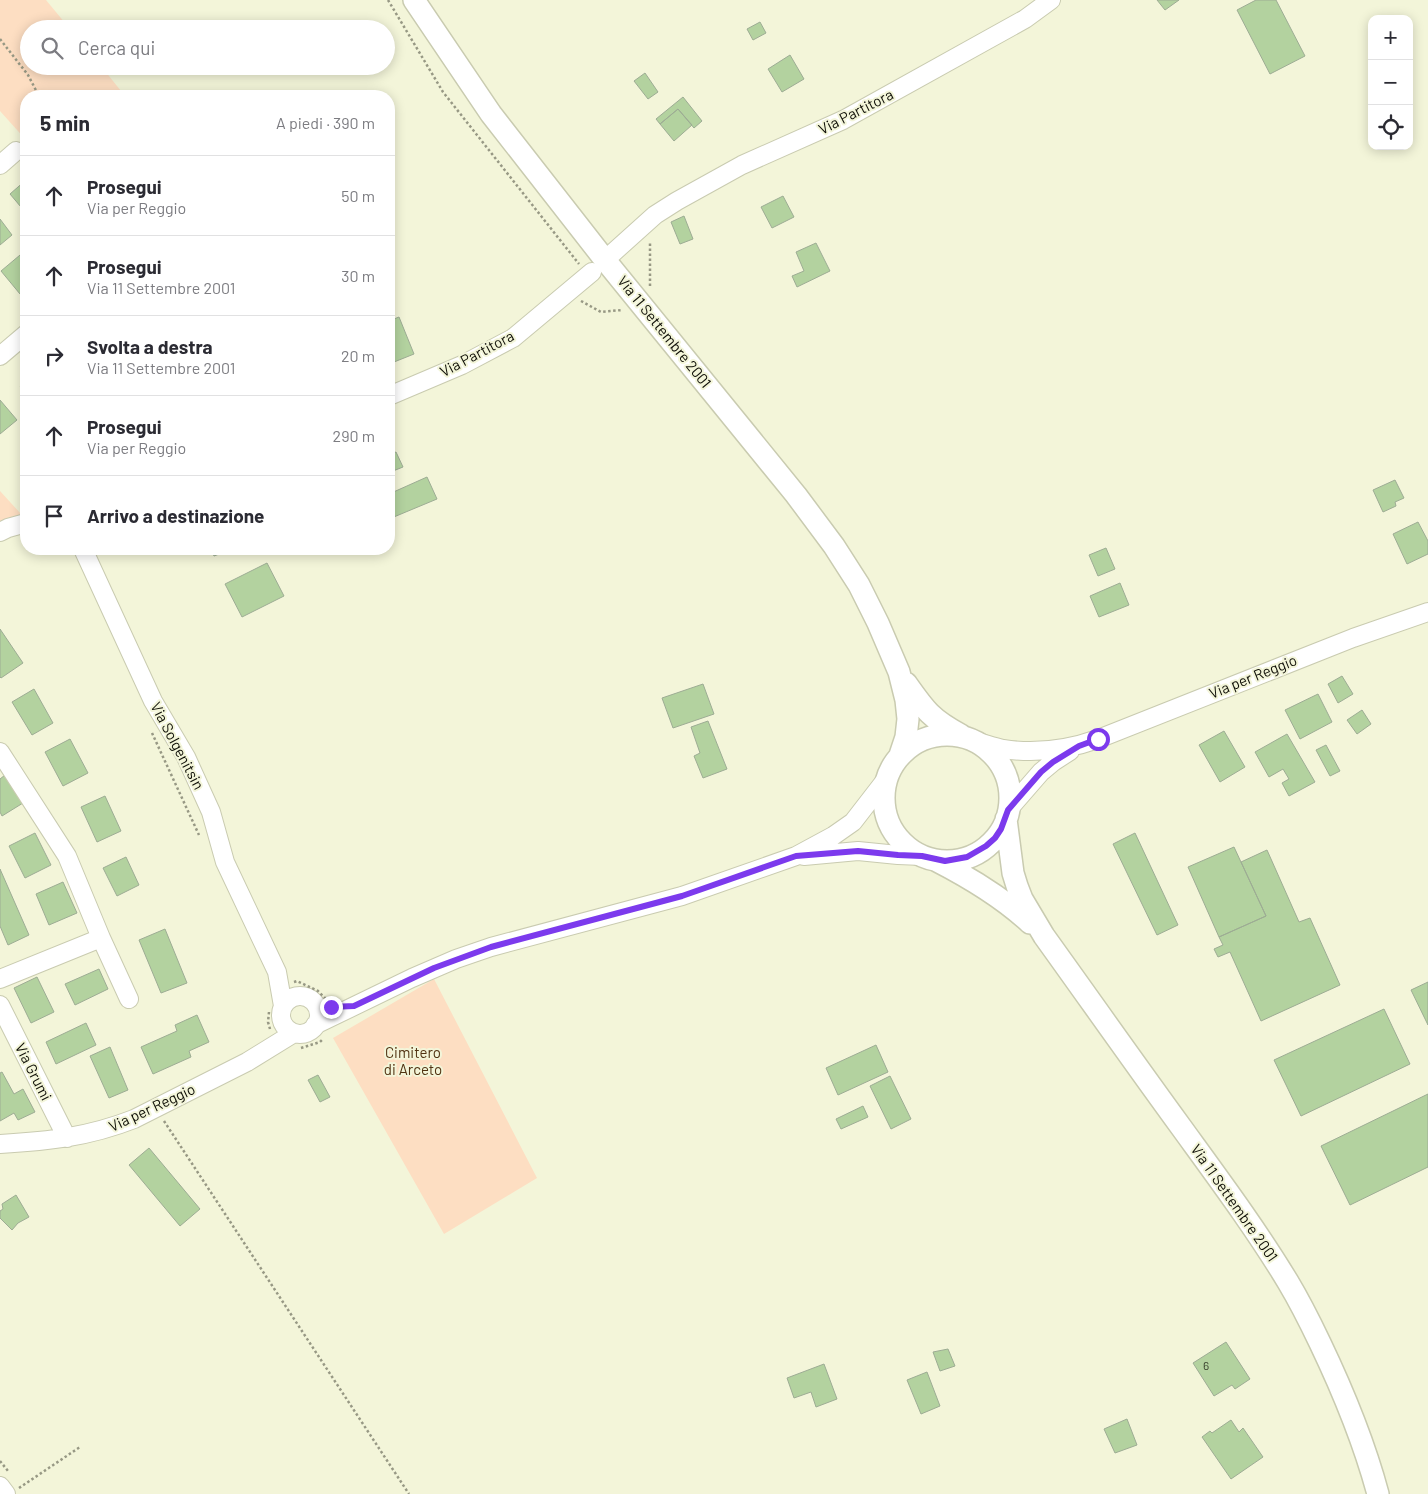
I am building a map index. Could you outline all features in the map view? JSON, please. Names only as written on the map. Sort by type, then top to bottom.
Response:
[{"type":"main road","name":"Via 11 Settembre 2001","points":[[414,0],[595,269],[796,495],[834,546],[859,585],[899,672],[906,700],[908,719],[906,737],[900,755]]},
{"type":"main road","name":"Via 11 Settembre 2001","points":[[899,672],[920,704],[934,719],[988,750],[999,762],[1006,777],[1010,793],[1007,814],[1013,873],[1022,899],[1044,936],[1267,1248],[1289,1284],[1336,1375],[1378,1494]]},
{"type":"main road","name":"Via 11 Settembre 2001","points":[[969,739],[945,735],[926,738],[900,755],[892,766],[887,778],[884,799],[885,809],[892,829],[905,845],[963,875],[1004,900],[1044,936]]},
{"type":"main road","points":[[928,858],[945,861],[956,860],[977,853],[995,838],[1007,814]]},
{"type":"street","name":"Via Partitora","points":[[395,393],[462,365],[513,338],[595,269],[655,215],[677,201],[742,165],[843,120],[1025,19],[1052,0]]},
{"type":"street","points":[[0,165],[16,151]]},
{"type":"street","points":[[0,356],[20,339]]},
{"type":"street","points":[[0,532],[20,525]]},
{"type":"street","name":"Via Solgenitsin","points":[[86,555],[152,701],[186,757],[211,812],[225,862],[281,1015]]},
{"type":"street","name":"Via per Reggio","points":[[969,739],[1002,749],[1032,752],[1079,746],[1352,638],[1428,612]]},
{"type":"street","name":"Via per Reggio","points":[[1007,814],[1041,772],[1079,746]]},
{"type":"street","points":[[0,752],[67,856],[100,938],[129,999]]},
{"type":"street","name":"Via per Reggio","points":[[0,1144],[49,1141],[87,1134],[119,1125],[247,1062],[281,1015],[290,999],[299,996],[321,1006],[354,1006],[434,968],[491,947],[690,894],[796,856],[833,836],[853,822],[887,778]]},
{"type":"street","name":"Via per Reggio","points":[[796,856],[858,851],[928,858]]},
{"type":"street","points":[[0,979],[100,938]]},
{"type":"street","name":"Via Grumi","points":[[0,1005],[67,1138]]},
{"type":"street","name":"Via per Reggio","points":[[281,1015],[302,1034],[315,1026],[321,1006]]},
{"type":"path","points":[[388,0],[443,92],[555,236],[595,269]]},
{"type":"path","points":[[0,39],[20,65]]},
{"type":"path","points":[[28,75],[36,90]]},
{"type":"path","points":[[650,287],[650,243],[655,215]]},
{"type":"path","points":[[557,300],[580,301],[601,312],[622,310]]},
{"type":"path","points":[[150,729],[202,839]]},
{"type":"path","points":[[281,1015],[274,992],[268,1015],[270,1031],[281,1015],[297,981],[318,990],[321,1006],[332,1026],[320,1042],[305,1048],[286,1048],[281,1015]]},
{"type":"path","points":[[155,1108],[408,1494]]},
{"type":"path","points":[[7,1490],[80,1447]]},
{"type":"green space","points":[[0,0],[46,0],[63,20],[20,20],[20,75],[108,75],[120,90],[20,90],[20,133],[0,111]]},
{"type":"green space","points":[[0,491],[20,514],[0,524]]},
{"type":"green space","name":"Cimitero di Arceto","points":[[434,979],[537,1178],[444,1234],[333,1038]]},
{"type":"building","points":[[1157,0],[1179,0],[1165,10]]},
{"type":"building","points":[[1256,0],[1276,0],[1305,56],[1270,74],[1237,10]]},
{"type":"building","points":[[760,22],[766,33],[753,40],[747,29]]},
{"type":"building","points":[[790,55],[804,79],[782,92],[768,69]]},
{"type":"building","points":[[645,73],[658,92],[648,99],[634,81]]},
{"type":"building","points":[[683,97],[702,121],[694,128],[678,109],[660,124],[656,119]]},
{"type":"building","points":[[678,109],[692,125],[674,141],[660,124]]},
{"type":"building","points":[[20,185],[20,206],[10,194]]},
{"type":"building","points":[[783,196],[794,217],[772,228],[761,207]]},
{"type":"building","points":[[684,216],[693,239],[680,244],[671,222]]},
{"type":"building","points":[[0,219],[12,235],[0,245]]},
{"type":"building","points":[[816,243],[830,271],[797,287],[792,276],[804,271],[796,252]]},
{"type":"building","points":[[20,255],[20,294],[1,271]]},
{"type":"building","points":[[399,317],[414,354],[395,362],[395,319]]},
{"type":"building","points":[[0,400],[17,420],[0,434]]},
{"type":"building","points":[[395,452],[396,452],[403,467],[395,470]]},
{"type":"building","points":[[427,477],[437,499],[395,516],[395,491]]},
{"type":"building","points":[[1395,480],[1404,498],[1395,502],[1396,506],[1383,512],[1373,490]]},
{"type":"building","points":[[1418,522],[1428,541],[1428,554],[1407,564],[1393,534]]},
{"type":"building","points":[[1106,548],[1115,569],[1098,576],[1089,555]]},
{"type":"building","points":[[267,563],[284,596],[242,617],[225,584]]},
{"type":"building","points":[[1120,583],[1129,605],[1099,617],[1090,596]]},
{"type":"building","points":[[0,629],[23,663],[1,678],[0,677]]},
{"type":"building","points":[[1342,676],[1353,694],[1338,703],[1328,684]]},
{"type":"building","points":[[703,684],[714,714],[673,728],[662,698]]},
{"type":"building","points":[[34,689],[53,723],[32,735],[12,702]]},
{"type":"building","points":[[1318,694],[1332,722],[1300,739],[1285,710]]},
{"type":"building","points":[[1362,710],[1371,724],[1357,734],[1347,720]]},
{"type":"building","points":[[708,721],[727,769],[703,778],[694,756],[700,753],[691,727]]},
{"type":"building","points":[[1224,731],[1245,767],[1220,782],[1199,745]]},
{"type":"building","points":[[1287,734],[1315,782],[1289,796],[1282,783],[1289,779],[1283,769],[1269,777],[1255,752]]},
{"type":"building","points":[[70,739],[88,773],[63,786],[45,752]]},
{"type":"building","points":[[1326,745],[1340,771],[1330,776],[1316,750]]},
{"type":"building","points":[[5,775],[23,803],[2,816],[0,812],[0,779]]},
{"type":"building","points":[[105,796],[121,831],[97,842],[81,807]]},
{"type":"building","points":[[35,833],[51,865],[25,878],[9,846]]},
{"type":"building","points":[[1135,833],[1178,925],[1157,935],[1113,844]]},
{"type":"building","points":[[1234,847],[1266,916],[1219,937],[1188,867]]},
{"type":"building","points":[[1267,850],[1299,922],[1310,918],[1340,985],[1261,1021],[1230,952],[1218,957],[1214,949],[1223,945],[1219,937],[1266,916],[1241,862]]},
{"type":"building","points":[[126,857],[139,885],[117,896],[103,868]]},
{"type":"building","points":[[0,869],[29,935],[8,945],[0,926]]},
{"type":"building","points":[[63,882],[77,913],[49,925],[36,894]]},
{"type":"building","points":[[165,929],[187,983],[161,993],[139,940]]},
{"type":"building","points":[[99,969],[108,989],[75,1005],[65,984]]},
{"type":"building","points":[[37,977],[54,1012],[31,1023],[14,988]]},
{"type":"building","points":[[1428,982],[1428,1025],[1411,990]]},
{"type":"building","points":[[1384,1009],[1410,1064],[1301,1116],[1274,1060]]},
{"type":"building","points":[[197,1015],[209,1042],[189,1051],[191,1057],[153,1074],[141,1047],[177,1031],[175,1025]]},
{"type":"building","points":[[86,1023],[96,1045],[56,1064],[46,1042]]},
{"type":"building","points":[[876,1045],[888,1072],[838,1095],[826,1068]]},
{"type":"building","points":[[110,1047],[128,1090],[109,1098],[90,1056]]},
{"type":"building","points":[[2,1072],[14,1094],[23,1089],[35,1112],[18,1120],[14,1113],[0,1121],[0,1073]]},
{"type":"building","points":[[318,1075],[330,1097],[320,1102],[308,1080]]},
{"type":"building","points":[[890,1076],[911,1119],[891,1129],[870,1086]]},
{"type":"building","points":[[1428,1094],[1428,1167],[1350,1205],[1321,1146]]},
{"type":"building","points":[[863,1106],[868,1117],[841,1129],[836,1119]]},
{"type":"building","points":[[149,1148],[200,1209],[180,1226],[129,1165]]},
{"type":"building","points":[[16,1195],[29,1217],[18,1223],[12,1230],[0,1218],[0,1211],[3,1209],[2,1204]]},
{"type":"building","points":[[1226,1342],[1250,1379],[1235,1389],[1232,1385],[1214,1396],[1193,1363]]},
{"type":"building","points":[[948,1349],[955,1366],[940,1371],[933,1352]]},
{"type":"building","points":[[824,1364],[837,1399],[816,1407],[811,1392],[794,1398],[787,1378]]},
{"type":"building","points":[[927,1372],[940,1406],[921,1414],[907,1380]]},
{"type":"building","points":[[1127,1419],[1137,1445],[1115,1453],[1104,1429]]},
{"type":"building","points":[[1231,1420],[1239,1432],[1243,1428],[1263,1457],[1231,1479],[1202,1437],[1210,1431],[1212,1433]]},
{"type":"route","points":[[331,1007],[354,1006],[434,968],[491,947],[706,889],[796,856],[858,851],[922,856],[945,861],[967,857],[977,853],[995,838],[1006,819],[1008,810],[1041,772],[1079,746],[1098,739]]}]
